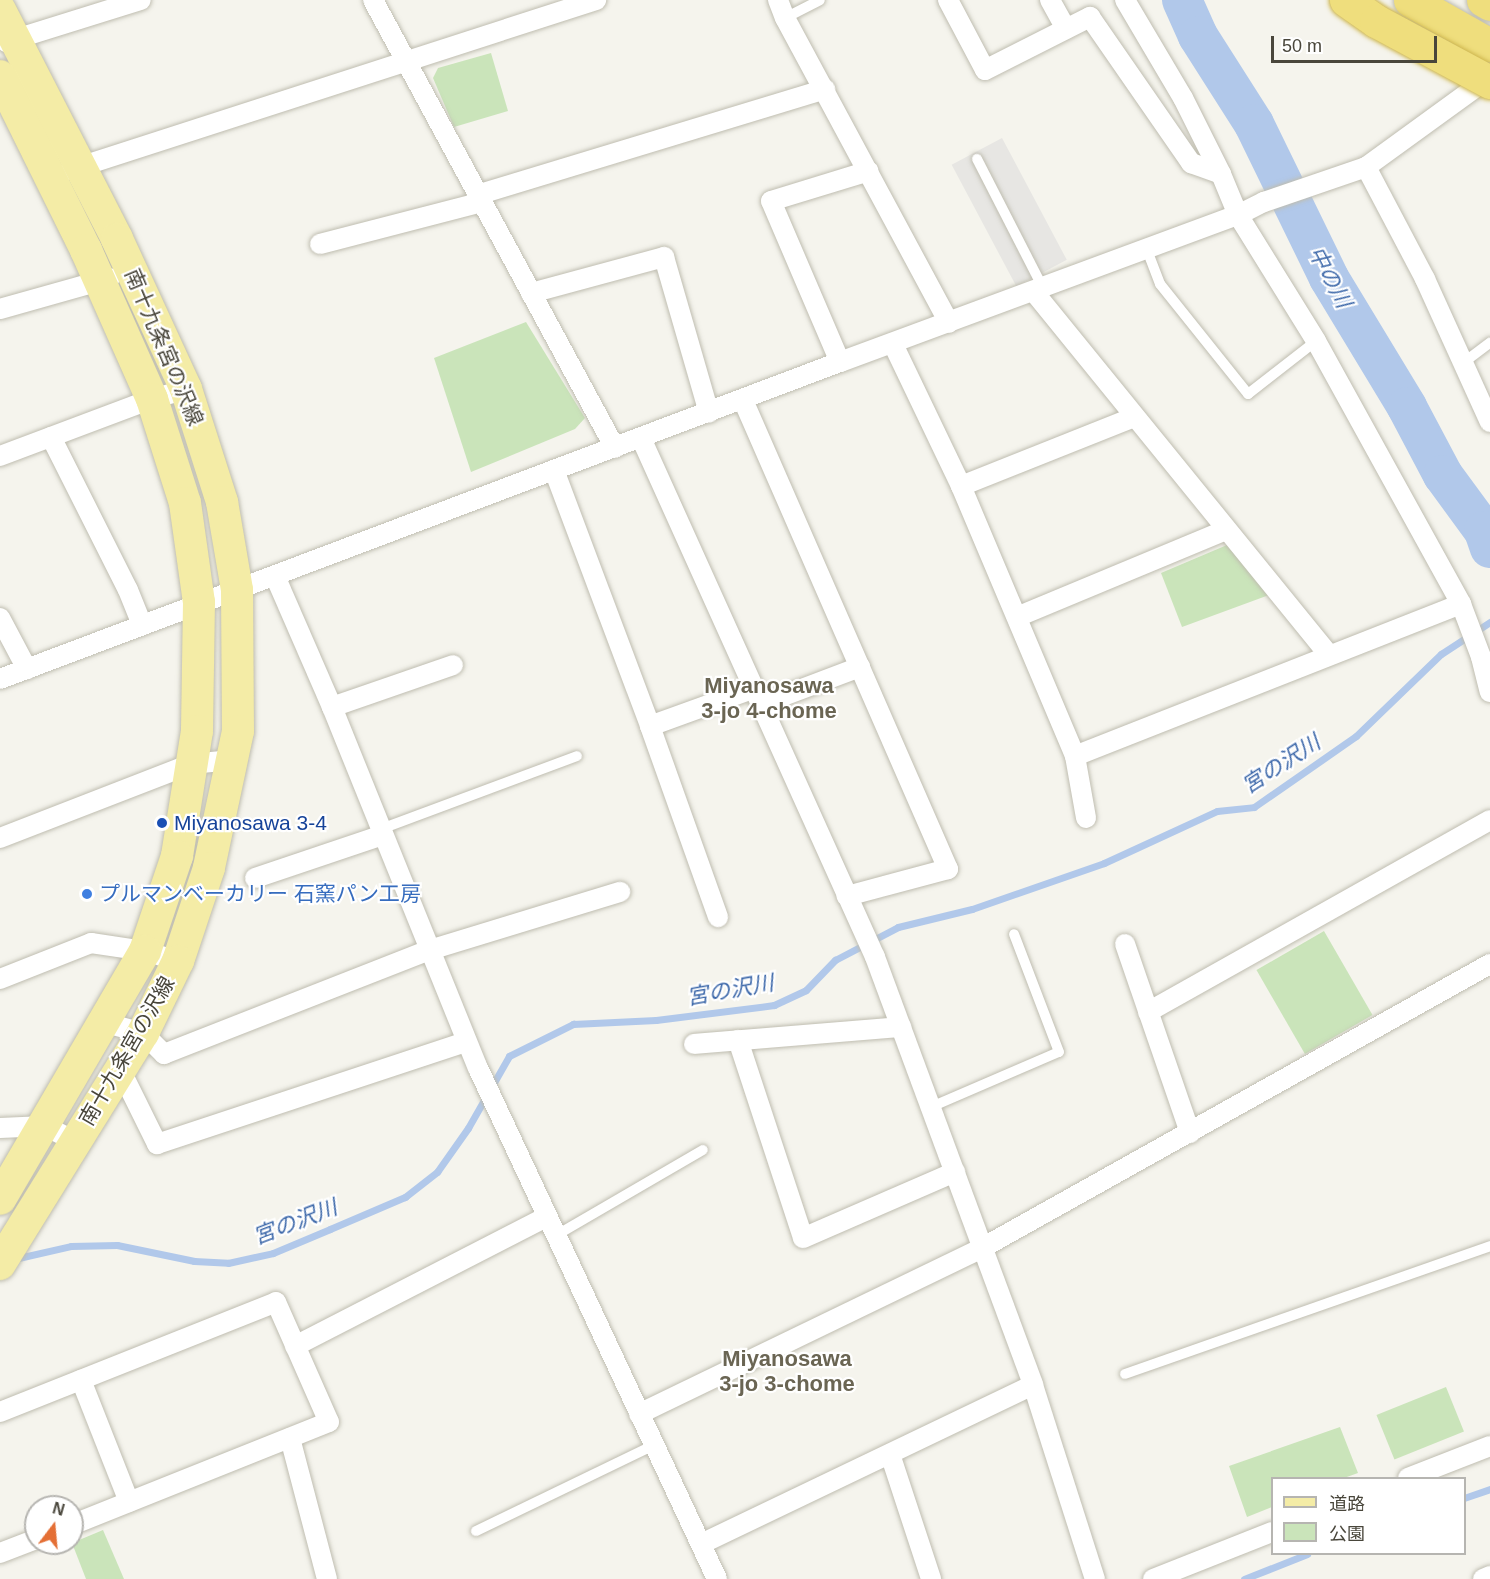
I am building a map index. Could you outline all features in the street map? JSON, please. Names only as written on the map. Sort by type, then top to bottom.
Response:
[{"type":"highway","points":[[1346,0],[1490,100]]},
{"type":"highway","points":[[1410,0],[1490,45]]},
{"type":"highway","points":[[1483,0],[1490,3]]},
{"type":"highway","points":[[1376,21],[1490,82]]},
{"type":"main road","name":"南十九条宮の沢線","points":[[0,10],[8,42],[80,167],[186,389],[222,502],[237,590],[238,731],[209,867],[178,961],[143,1033],[5,1255]]},
{"type":"main road","name":"南十九条宮の沢線","points":[[0,76],[8,112],[50,177],[152,399],[185,503],[199,602],[197,730],[177,856],[145,951],[106,1023],[0,1199]]},
{"type":"street","points":[[8,42],[141,0]]},
{"type":"street","points":[[373,0],[408,60],[480,199],[615,448]]},
{"type":"street","points":[[50,177],[596,0]]},
{"type":"street","points":[[948,0],[985,70],[1090,17],[1191,163],[1221,174]]},
{"type":"street","points":[[1050,0],[1066,29]]},
{"type":"street","points":[[1125,0],[1183,98],[1221,174],[1238,215],[1316,341],[1462,607],[1482,657],[1490,692]]},
{"type":"street","points":[[782,9],[949,323]]},
{"type":"street","points":[[0,679],[840,362],[1147,250],[1238,215],[1264,202],[1366,167],[1490,76]]},
{"type":"street","points":[[320,244],[480,199],[825,89]]},
{"type":"street","points":[[1366,167],[1425,279],[1490,422]]},
{"type":"street","points":[[840,362],[771,201],[869,171]]},
{"type":"street","points":[[531,293],[664,257],[709,413]]},
{"type":"street","points":[[0,309],[132,272]]},
{"type":"street","points":[[1039,290],[1134,417],[1328,654]]},
{"type":"street","points":[[893,344],[961,486],[1075,756],[1086,818]]},
{"type":"street","points":[[0,456],[152,399],[186,389]]},
{"type":"street","points":[[743,400],[948,869],[847,896]]},
{"type":"street","points":[[961,486],[1134,417]]},
{"type":"street","points":[[51,437],[128,590],[142,625]]},
{"type":"street","points":[[641,438],[875,957],[1033,1385],[1095,1579]]},
{"type":"street","points":[[554,470],[650,726],[718,917]]},
{"type":"street","points":[[1017,617],[1226,530]]},
{"type":"street","points":[[275,576],[332,707],[466,1041],[500,1119],[717,1579]]},
{"type":"street","points":[[1075,756],[1328,654],[1462,607]]},
{"type":"street","points":[[0,618],[27,669]]},
{"type":"street","points":[[332,707],[453,665]]},
{"type":"street","points":[[650,726],[860,667]]},
{"type":"street","points":[[0,838],[191,764],[232,760]]},
{"type":"street","points":[[1148,1012],[1490,820]]},
{"type":"street","points":[[255,878],[382,832]]},
{"type":"street","points":[[106,1023],[143,1033],[164,1054],[430,950],[620,892]]},
{"type":"street","points":[[0,979],[91,943],[145,951],[178,961]]},
{"type":"street","points":[[1125,944],[1190,1133]]},
{"type":"street","points":[[639,1414],[982,1248],[1490,964]]},
{"type":"street","points":[[694,1044],[901,1027]]},
{"type":"street","points":[[738,1040],[803,1238],[955,1172]]},
{"type":"street","points":[[120,1070],[157,1144],[466,1041]]},
{"type":"street","points":[[0,1128],[45,1126],[75,1141]]},
{"type":"street","points":[[295,1346],[546,1217]]},
{"type":"street","points":[[0,1412],[276,1302],[329,1422],[84,1520]]},
{"type":"street","points":[[81,1380],[129,1502]]},
{"type":"street","points":[[701,1544],[1033,1385]]},
{"type":"street","points":[[290,1438],[325,1578]]},
{"type":"street","points":[[1413,1477],[1490,1446]]},
{"type":"street","points":[[890,1454],[931,1579]]},
{"type":"street","points":[[1153,1579],[1271,1532]]},
{"type":"street","points":[[0,1553],[24,1544]]},
{"type":"street","points":[[1483,1579],[1490,1576]]},
{"type":"lane","points":[[782,9],[820,0]]},
{"type":"lane","points":[[977,159],[1039,290]]},
{"type":"lane","points":[[1147,250],[1160,284],[1248,394],[1316,341]]},
{"type":"lane","points":[[1463,363],[1490,344]]},
{"type":"lane","points":[[382,832],[577,756]]},
{"type":"lane","points":[[931,1107],[1059,1052],[1014,934]]},
{"type":"lane","points":[[555,1236],[703,1150]]},
{"type":"lane","points":[[1125,1374],[1490,1246]]},
{"type":"lane","points":[[476,1531],[654,1445]]},
{"type":"green space","points":[[491,53],[508,111],[454,127],[433,78],[438,68]]},
{"type":"green space","points":[[526,322],[585,418],[575,429],[471,472],[434,358]]},
{"type":"green space","points":[[1227,545],[1269,595],[1182,627],[1161,573]]},
{"type":"green space","points":[[1324,931],[1372,1015],[1305,1054],[1256,970]]},
{"type":"green space","points":[[1446,1387],[1464,1432],[1394,1460],[1376,1415]]},
{"type":"green space","points":[[1340,1427],[1358,1473],[1347,1477],[1271,1477],[1271,1507],[1247,1517],[1229,1466]]},
{"type":"green space","points":[[103,1530],[124,1579],[86,1579],[77,1555],[84,1555],[84,1538]]},
{"type":"shaded area","points":[[1002,138],[1067,260],[1016,287],[952,165]]},
{"type":"waterway","name":"中の川","points":[[1182,0],[1198,36],[1254,124],[1329,278],[1407,407],[1443,475],[1484,531],[1490,548]]},
{"type":"waterway","name":"宮の沢川","points":[[14,1259],[71,1246],[117,1245],[194,1261],[228,1263],[273,1253],[405,1197],[437,1172],[468,1128],[509,1056],[573,1024],[656,1020],[774,1005],[806,990],[835,960],[898,927],[972,909],[1104,863],[1217,811],[1254,807],[1356,736],[1441,654],[1490,622]]},
{"type":"waterway","points":[[1466,1497],[1490,1489]]},
{"type":"waterway","points":[[1244,1579],[1304,1555]]},
{"type":"place","name":"Miyanosawa 3-4","points":[[162,823]]},
{"type":"place","name":"プルマンベーカリー 石窯パン工房","points":[[87,894]]},
{"type":"district","name":"Miyanosawa 3-jo 4-chome","points":[[769,698]]},
{"type":"district","name":"Miyanosawa 3-jo 3-chome","points":[[787,1370]]}]
